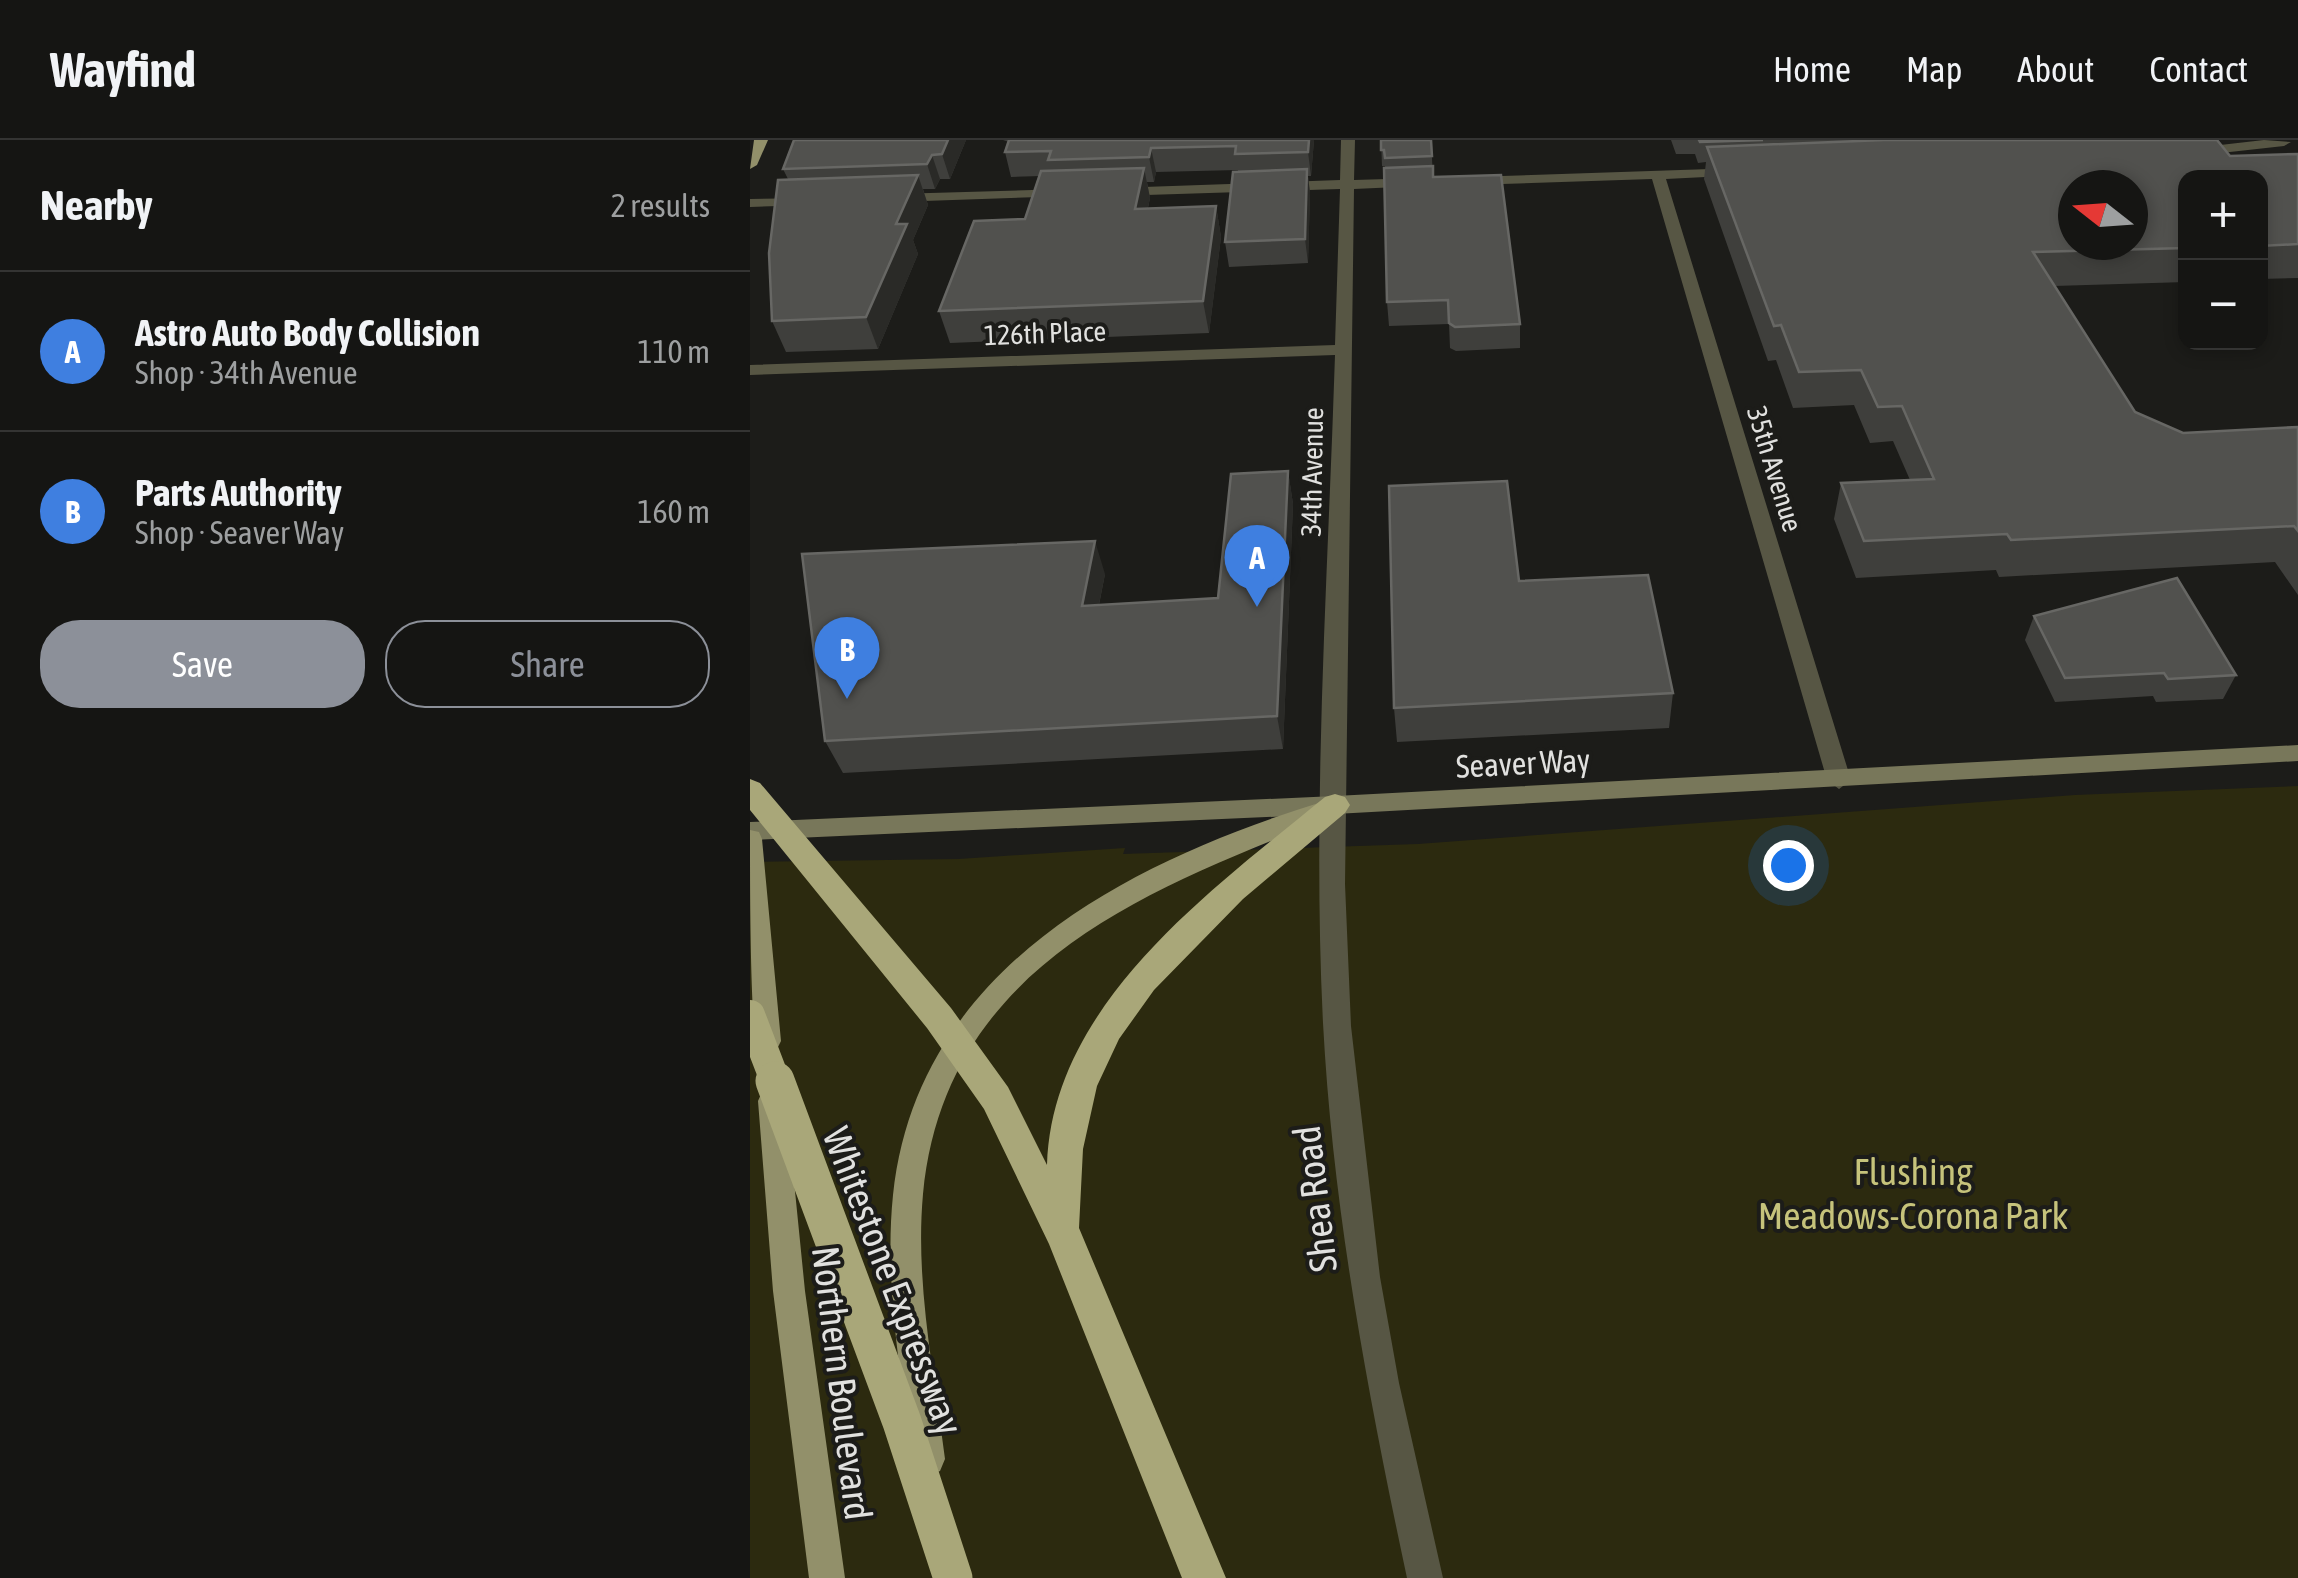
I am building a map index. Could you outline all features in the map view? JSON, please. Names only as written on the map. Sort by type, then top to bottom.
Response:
[{"type":"highway","points":[[750,790],[960,1044],[1012,1125],[1065,1238],[1204,1578]]},
{"type":"highway","points":[[1065,1238],[1062,1194],[1074,1101],[1088,1060],[1111,1017],[1178,939],[1335,806]]},
{"type":"highway","name":"Whitestone Expressway","points":[[750,1015],[902,1422],[953,1578]]},
{"type":"main road","points":[[750,165],[760,140]]},
{"type":"main road","name":"Seaver Way","points":[[750,830],[1335,806],[2298,753]]},
{"type":"main road","points":[[941,1578],[907,1268],[907,1206],[923,1123],[960,1044],[1008,977],[1076,920],[1160,875],[1335,806]]},
{"type":"main road","name":"Northern Boulevard","points":[[750,839],[782,1224],[827,1578]]},
{"type":"street","name":"34th Avenue","points":[[1335,806],[1348,140]]},
{"type":"street","points":[[2168,154],[2286,142]]},
{"type":"street","points":[[1098,192],[1752,171]]},
{"type":"street","name":"35th Avenue","points":[[1658,175],[1839,780]]},
{"type":"street","points":[[878,199],[1078,193]]},
{"type":"street","points":[[750,203],[818,201]]},
{"type":"street","name":"126th Place","points":[[750,370],[1342,350]]},
{"type":"street","name":"Shea Road","points":[[1335,806],[1335,994],[1352,1186],[1382,1383],[1425,1578]]},
{"type":"green space","name":"Flushing Meadows-Corona Park","points":[[2298,786],[2298,1578],[750,1578],[750,862],[959,859],[1125,848],[1123,854],[1418,844],[2075,795]]},
{"type":"building","points":[[794,140],[948,140],[942,154],[932,155],[927,164],[783,169]]},
{"type":"building","points":[[1009,140],[1309,140],[1308,152],[1235,154],[1236,146],[1151,148],[1149,157],[1048,160],[1051,151],[1005,152]]},
{"type":"building","points":[[1381,140],[1431,140],[1432,156],[1385,158]]},
{"type":"building","points":[[1699,140],[1763,140],[1700,142]]},
{"type":"building","points":[[1884,140],[2217,140],[2230,156],[2298,154],[2298,244],[2268,246],[2268,170],[2178,170],[2178,248],[2148,249],[2148,170],[2058,170],[2058,251],[2033,252],[2135,412],[2183,433],[2298,427],[2298,531],[2294,526],[2011,540],[2007,534],[1864,541],[1841,483],[1934,479],[1902,406],[1878,407],[1861,370],[1799,372],[1781,325],[1774,326],[1707,147]]},
{"type":"building","points":[[1433,166],[1433,177],[1501,175],[1520,324],[1455,327],[1449,323],[1448,300],[1387,302],[1384,168]]},
{"type":"building","points":[[1144,168],[1135,209],[1216,206],[1203,301],[939,311],[974,221],[1025,219],[1041,171]]},
{"type":"building","points":[[1307,169],[1305,239],[1225,242],[1233,172]]},
{"type":"building","points":[[918,175],[896,224],[907,224],[866,317],[772,321],[769,253],[778,180]]},
{"type":"building","points":[[1288,471],[1277,716],[825,741],[802,554],[1095,541],[1082,606],[1218,598],[1231,474]]},
{"type":"building","points":[[1507,481],[1519,581],[1648,575],[1673,693],[1394,708],[1389,486]]},
{"type":"building","points":[[2177,578],[2236,675],[2168,679],[2164,673],[2065,678],[2034,616]]},
{"type":"place","name":"Astro Auto Body Collision","points":[[1257,607]]},
{"type":"place","name":"Parts Authority","points":[[847,699]]}]
